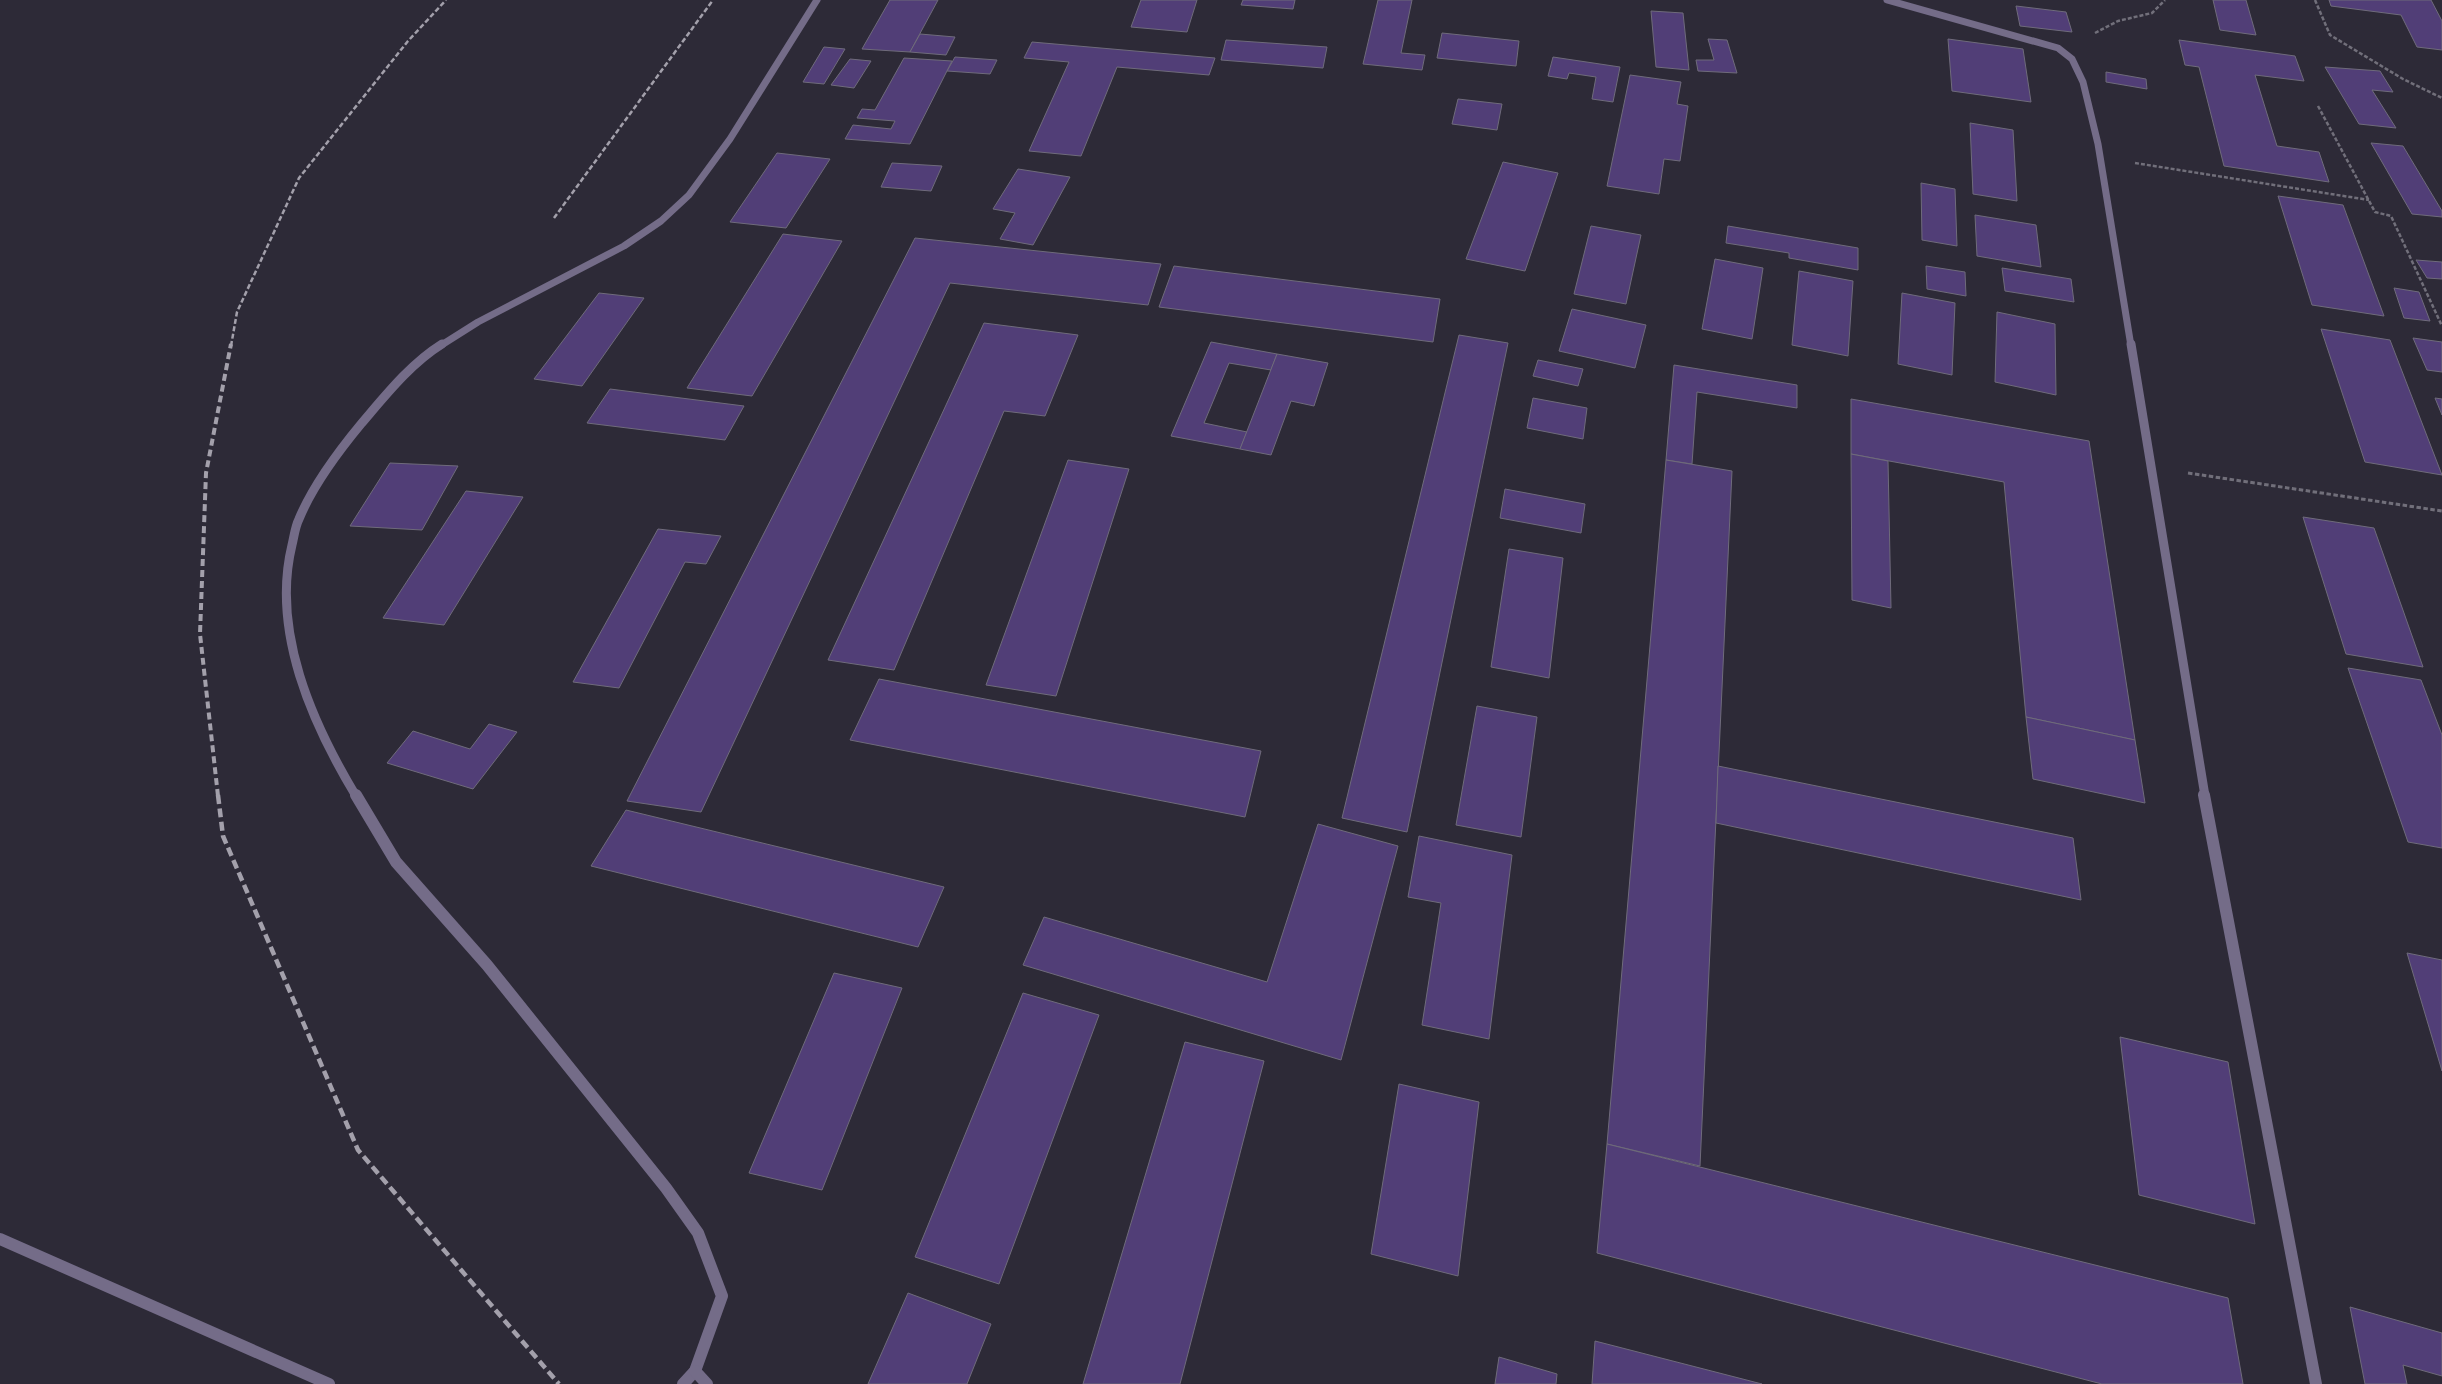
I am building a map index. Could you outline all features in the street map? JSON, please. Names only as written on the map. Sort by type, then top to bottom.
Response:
[{"type":"street","points":[[683,1384],[695,1371],[722,1296],[698,1233],[666,1188],[487,965],[396,862],[349,784],[317,720],[298,671],[285,606],[288,561],[298,520],[322,477],[348,440],[384,398],[428,353],[486,318],[624,246],[661,221],[689,195],[730,139],[817,0]]},
{"type":"street","points":[[1887,0],[2058,48],[2072,59],[2083,82],[2100,158],[2212,842],[2316,1384]]},
{"type":"street","points":[[0,1239],[329,1384]]},
{"type":"street","points":[[695,1371],[707,1384]]},
{"type":"path","points":[[2058,48],[2118,22],[2152,13],[2165,0]]},
{"type":"path","points":[[2315,0],[2330,35],[2403,79],[2442,98]]},
{"type":"path","points":[[2318,106],[2375,212],[2391,216],[2442,326]]},
{"type":"path","points":[[2100,158],[2369,200]]},
{"type":"path","points":[[2151,468],[2442,511]]},
{"type":"building","points":[[890,0],[938,0],[910,52],[862,49]]},
{"type":"building","points":[[1141,0],[1197,0],[1187,32],[1131,27]]},
{"type":"building","points":[[1243,0],[1295,0],[1293,9],[1241,5]]},
{"type":"building","points":[[1378,0],[1412,0],[1401,53],[1425,55],[1422,70],[1363,64]]},
{"type":"building","points":[[2213,0],[2246,0],[2256,35],[2220,30]]},
{"type":"building","points":[[2329,0],[2431,0],[2442,21],[2442,50],[2417,47],[2401,15],[2331,6]]},
{"type":"building","points":[[2016,6],[2066,12],[2072,32],[2020,26]]},
{"type":"building","points":[[1651,11],[1683,13],[1689,70],[1656,67]]},
{"type":"building","points":[[1442,33],[1519,41],[1516,66],[1437,58]]},
{"type":"building","points":[[920,34],[955,37],[946,55],[910,52]]},
{"type":"building","points":[[1708,39],[1727,40],[1737,73],[1698,71],[1696,60],[1714,60]]},
{"type":"building","points":[[1948,39],[2023,49],[2031,102],[1952,91]]},
{"type":"building","points":[[1226,40],[1327,47],[1323,68],[1221,60]]},
{"type":"building","points":[[2179,40],[2295,56],[2304,81],[2255,75],[2277,146],[2319,152],[2329,182],[2224,166],[2199,67],[2185,65]]},
{"type":"building","points":[[1032,42],[1215,58],[1209,75],[1117,67],[1081,156],[1029,151],[1069,62],[1024,58]]},
{"type":"building","points":[[824,47],[845,49],[824,84],[803,82]]},
{"type":"building","points":[[955,57],[997,60],[990,74],[947,71]]},
{"type":"building","points":[[1553,57],[1620,67],[1613,102],[1592,99],[1596,77],[1569,73],[1567,79],[1548,76]]},
{"type":"building","points":[[904,58],[952,61],[910,144],[845,139],[853,125],[891,129],[895,121],[857,118],[862,109],[875,110]]},
{"type":"building","points":[[850,59],[871,61],[854,88],[831,85]]},
{"type":"building","points":[[2325,67],[2380,71],[2393,92],[2372,90],[2396,128],[2359,124]]},
{"type":"building","points":[[2106,72],[2146,79],[2147,89],[2106,82]]},
{"type":"building","points":[[1630,75],[1681,82],[1677,104],[1688,106],[1680,161],[1664,159],[1659,194],[1607,186]]},
{"type":"building","points":[[1458,99],[1502,104],[1497,130],[1452,124]]},
{"type":"building","points":[[1970,123],[2013,130],[2017,201],[1973,194]]},
{"type":"building","points":[[2371,143],[2403,146],[2442,211],[2442,217],[2412,214]]},
{"type":"building","points":[[777,153],[830,159],[786,228],[730,222]]},
{"type":"building","points":[[1503,162],[1558,173],[1525,271],[1466,259]]},
{"type":"building","points":[[892,163],[942,166],[931,191],[881,187]]},
{"type":"building","points":[[1018,169],[1070,177],[1033,245],[1000,239],[1015,213],[993,209]]},
{"type":"building","points":[[1921,183],[1955,189],[1957,246],[1922,240]]},
{"type":"building","points":[[2278,196],[2343,205],[2384,316],[2312,305]]},
{"type":"building","points":[[1975,215],[2036,225],[2041,267],[1977,256]]},
{"type":"building","points":[[1591,226],[1641,235],[1626,304],[1574,294]]},
{"type":"building","points":[[1728,226],[1858,248],[1858,270],[1789,258],[1789,253],[1726,243]]},
{"type":"building","points":[[783,234],[842,241],[752,396],[687,388]]},
{"type":"building","points":[[915,238],[1161,264],[1148,305],[950,283],[701,812],[627,801]]},
{"type":"building","points":[[1715,259],[1763,268],[1752,339],[1702,329]]},
{"type":"building","points":[[2416,260],[2442,262],[2442,279],[2427,278]]},
{"type":"building","points":[[1174,266],[1440,299],[1433,342],[1159,307]]},
{"type":"building","points":[[1926,266],[1965,272],[1966,296],[1927,289]]},
{"type":"building","points":[[2002,268],[2071,279],[2074,302],[2005,291]]},
{"type":"building","points":[[1799,271],[1853,281],[1848,356],[1792,345]]},
{"type":"building","points":[[2394,288],[2419,292],[2430,321],[2404,318]]},
{"type":"building","points":[[599,293],[644,298],[582,386],[534,379]]},
{"type":"building","points":[[1902,293],[1955,303],[1952,375],[1898,364]]},
{"type":"building","points":[[1572,309],[1646,325],[1635,368],[1559,351]]},
{"type":"building","points":[[1997,312],[2055,324],[2056,395],[1995,382]]},
{"type":"building","points":[[984,323],[1078,335],[1045,416],[1004,411],[894,670],[828,660]]},
{"type":"building","points":[[2321,329],[2390,340],[2442,475],[2365,462]]},
{"type":"building","points":[[1459,335],[1508,343],[1407,832],[1342,818]]},
{"type":"building","points":[[2413,338],[2442,342],[2442,372],[2427,370]]},
{"type":"building","points":[[1211,342],[1277,354],[1271,370],[1229,363],[1204,423],[1247,432],[1240,449],[1171,436]]},
{"type":"building","points":[[1277,354],[1328,363],[1314,406],[1291,401],[1271,455],[1240,449]]},
{"type":"building","points":[[1538,360],[1583,369],[1578,386],[1533,376]]},
{"type":"building","points":[[1674,365],[1797,385],[1797,408],[1697,392],[1692,464],[1666,460]]},
{"type":"building","points":[[610,389],[744,406],[725,440],[587,423]]},
{"type":"building","points":[[1533,398],[1587,408],[1583,439],[1527,428]]},
{"type":"building","points":[[2435,398],[2442,399],[2442,415]]},
{"type":"building","points":[[1851,399],[2089,441],[2135,740],[2026,717],[2004,482],[1851,454]]},
{"type":"building","points":[[1851,454],[1888,461],[1891,608],[1852,600]]},
{"type":"building","points":[[1068,460],[1129,469],[1056,696],[986,685]]},
{"type":"building","points":[[1666,460],[1732,471],[1700,1166],[1607,1144]]},
{"type":"building","points":[[390,463],[458,466],[422,530],[350,526]]},
{"type":"building","points":[[1505,489],[1585,504],[1581,533],[1500,518]]},
{"type":"building","points":[[466,491],[523,497],[444,625],[383,618]]},
{"type":"building","points":[[2303,517],[2374,528],[2423,667],[2346,654]]},
{"type":"building","points":[[658,529],[721,536],[706,564],[685,562],[619,688],[573,682]]},
{"type":"building","points":[[1509,549],[1563,558],[1549,678],[1491,667]]},
{"type":"building","points":[[2348,668],[2421,680],[2442,735],[2442,848],[2408,842]]},
{"type":"building","points":[[879,679],[1261,751],[1245,817],[850,740]]},
{"type":"building","points":[[1477,706],[1537,717],[1521,837],[1456,825]]},
{"type":"building","points":[[2026,717],[2135,740],[2145,803],[2033,779]]},
{"type":"building","points":[[489,724],[517,732],[473,789],[387,763],[413,731],[470,749]]},
{"type":"building","points":[[1718,766],[2073,838],[2081,900],[1716,823]]},
{"type":"building","points":[[626,810],[944,887],[918,947],[591,866]]},
{"type":"building","points":[[1318,824],[1398,846],[1341,1060],[1023,965],[1044,917],[1267,982]]},
{"type":"building","points":[[1419,836],[1512,855],[1489,1039],[1422,1025],[1441,903],[1408,897]]},
{"type":"building","points":[[2407,953],[2442,960],[2442,1071]]},
{"type":"building","points":[[834,973],[902,988],[822,1190],[749,1173]]},
{"type":"building","points":[[1023,993],[1099,1015],[999,1284],[915,1257]]},
{"type":"building","points":[[2120,1037],[2228,1062],[2255,1224],[2139,1195]]},
{"type":"building","points":[[1185,1042],[1264,1061],[1180,1384],[1083,1384]]},
{"type":"building","points":[[1399,1084],[1479,1102],[1458,1276],[1371,1254]]},
{"type":"building","points":[[1607,1144],[2228,1298],[2243,1384],[2102,1384],[1597,1253]]},
{"type":"building","points":[[908,1293],[991,1324],[967,1384],[868,1384]]},
{"type":"building","points":[[2350,1307],[2442,1333],[2442,1376],[2403,1365],[2407,1384],[2365,1384]]},
{"type":"building","points":[[1595,1341],[1762,1384],[1592,1384]]},
{"type":"building","points":[[1499,1357],[1557,1374],[1556,1384],[1495,1384]]},
{"type":"railway","points":[[231,346],[237,312],[299,178],[408,41],[446,0]]},
{"type":"railway","points":[[554,218],[713,0]]},
{"type":"railway","points":[[218,796],[200,634],[206,473],[231,344]]},
{"type":"railway","points":[[218,795],[223,836],[358,1150],[559,1384]]}]
